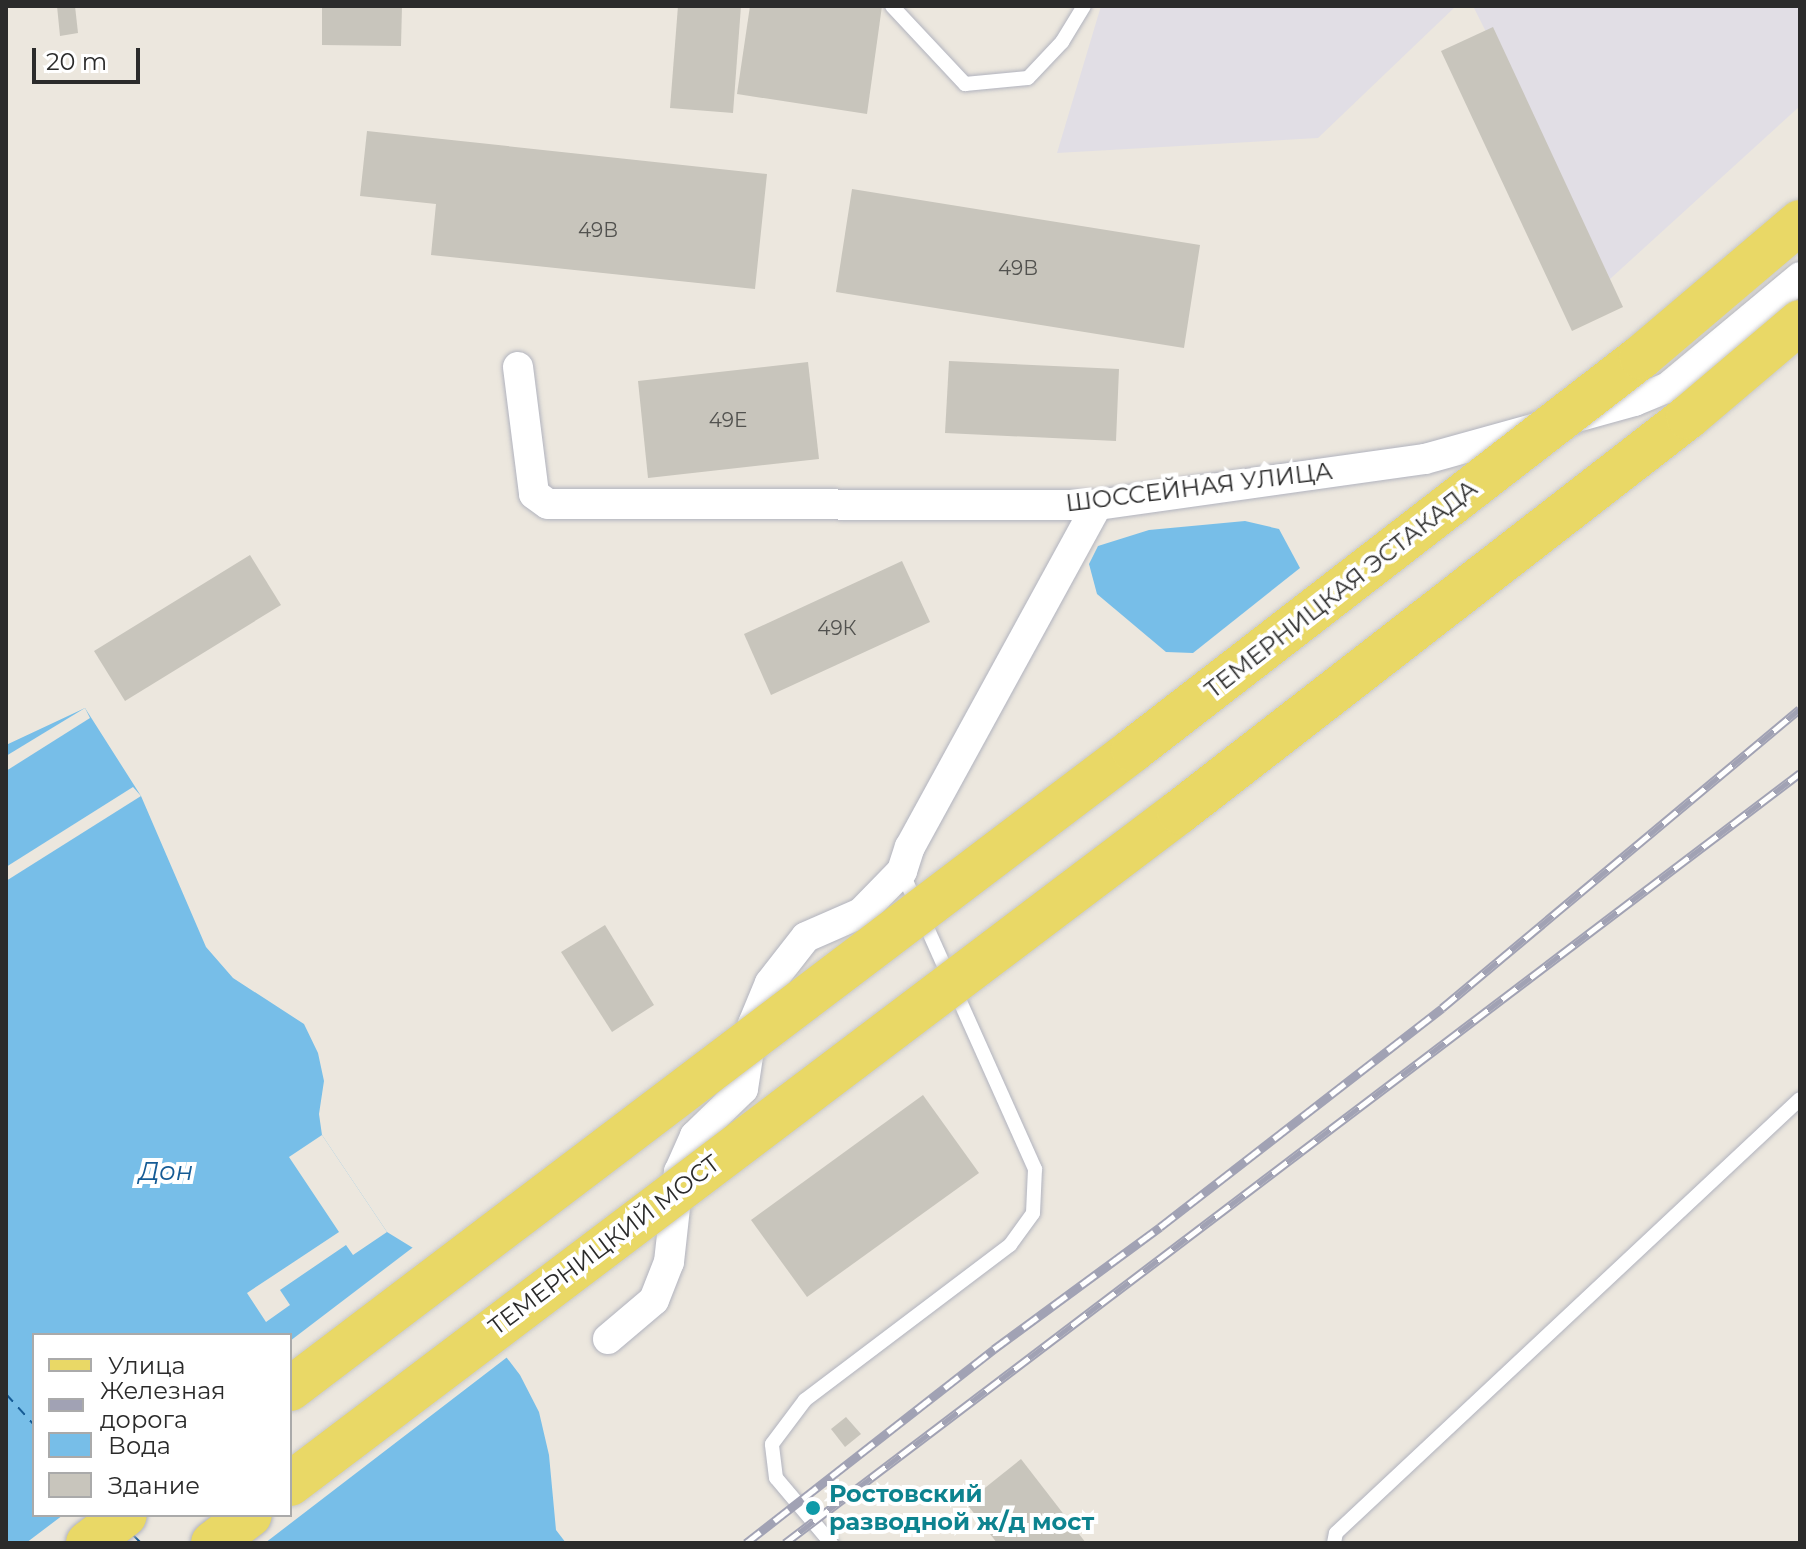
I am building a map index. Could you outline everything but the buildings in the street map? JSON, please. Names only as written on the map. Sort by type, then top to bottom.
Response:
[{"type":"main road","name":"ТЕМЕРНИЦКАЯ ЭСТАКАДА","points":[[292,1387],[1133,750],[1641,357],[1800,222]]},
{"type":"main road","name":"ТЕМЕРНИЦКИЙ МОСТ","points":[[292,1482],[1179,812],[1677,426],[1800,322]]},
{"type":"main road","points":[[88,1543],[122,1517]]},
{"type":"main road","points":[[213,1543],[247,1517]]},
{"type":"street","name":"ШОССЕЙНАЯ УЛИЦА","points":[[518,367],[534,494],[548,504],[1097,505],[1425,459],[1634,401],[1667,388],[1800,277]]},
{"type":"street","points":[[608,1339],[654,1300],[669,1262],[679,1172],[695,1136],[743,1089],[753,1024],[770,983],[806,937],[861,913],[902,871],[910,847],[1097,505]]},
{"type":"lane","points":[[892,6],[965,84],[1028,78],[1062,42],[1084,6]]},
{"type":"lane","points":[[831,1543],[776,1478],[772,1444],[805,1400],[1010,1245],[1033,1213],[1035,1169],[902,871]]},
{"type":"lane","points":[[1334,1543],[1336,1533],[1800,1099]]},
{"type":"shaded area","points":[[1101,6],[1456,6],[1318,138],[1057,153]]},
{"type":"shaded area","points":[[1473,6],[1800,6],[1800,106],[1610,279]]},
{"type":"water","points":[[1245,521],[1279,529],[1300,568],[1193,653],[1166,652],[1097,594],[1089,564],[1098,546],[1149,530]]},
{"type":"water","name":"Дон","points":[[85,708],[141,796],[206,947],[233,978],[304,1024],[318,1053],[324,1081],[319,1114],[322,1135],[387,1232],[431,1259],[520,1375],[539,1412],[549,1455],[556,1530],[566,1543],[6,1543],[6,745]]},
{"type":"pier","points":[[85,708],[90,718],[6,771],[6,756]]},
{"type":"pier","points":[[133,787],[141,796],[6,881],[6,867]]},
{"type":"pier","points":[[322,1135],[387,1232],[353,1255],[346,1245],[280,1290],[290,1305],[266,1322],[247,1293],[339,1232],[289,1157]]},
{"type":"pier","points":[[416,1245],[434,1256],[510,1355],[265,1543],[26,1543],[60,1517],[292,1517],[292,1339]]},
{"type":"ferry route","points":[[6,1394],[32,1423]]},
{"type":"ferry route","points":[[133,1535],[141,1543]]},
{"type":"railway","points":[[746,1543],[994,1349],[1160,1227],[1442,1008],[1800,709]]},
{"type":"railway","points":[[785,1543],[1800,773]]},
{"type":"place","name":"Ростовский разводной ж/д мост","points":[[813,1508]]}]
